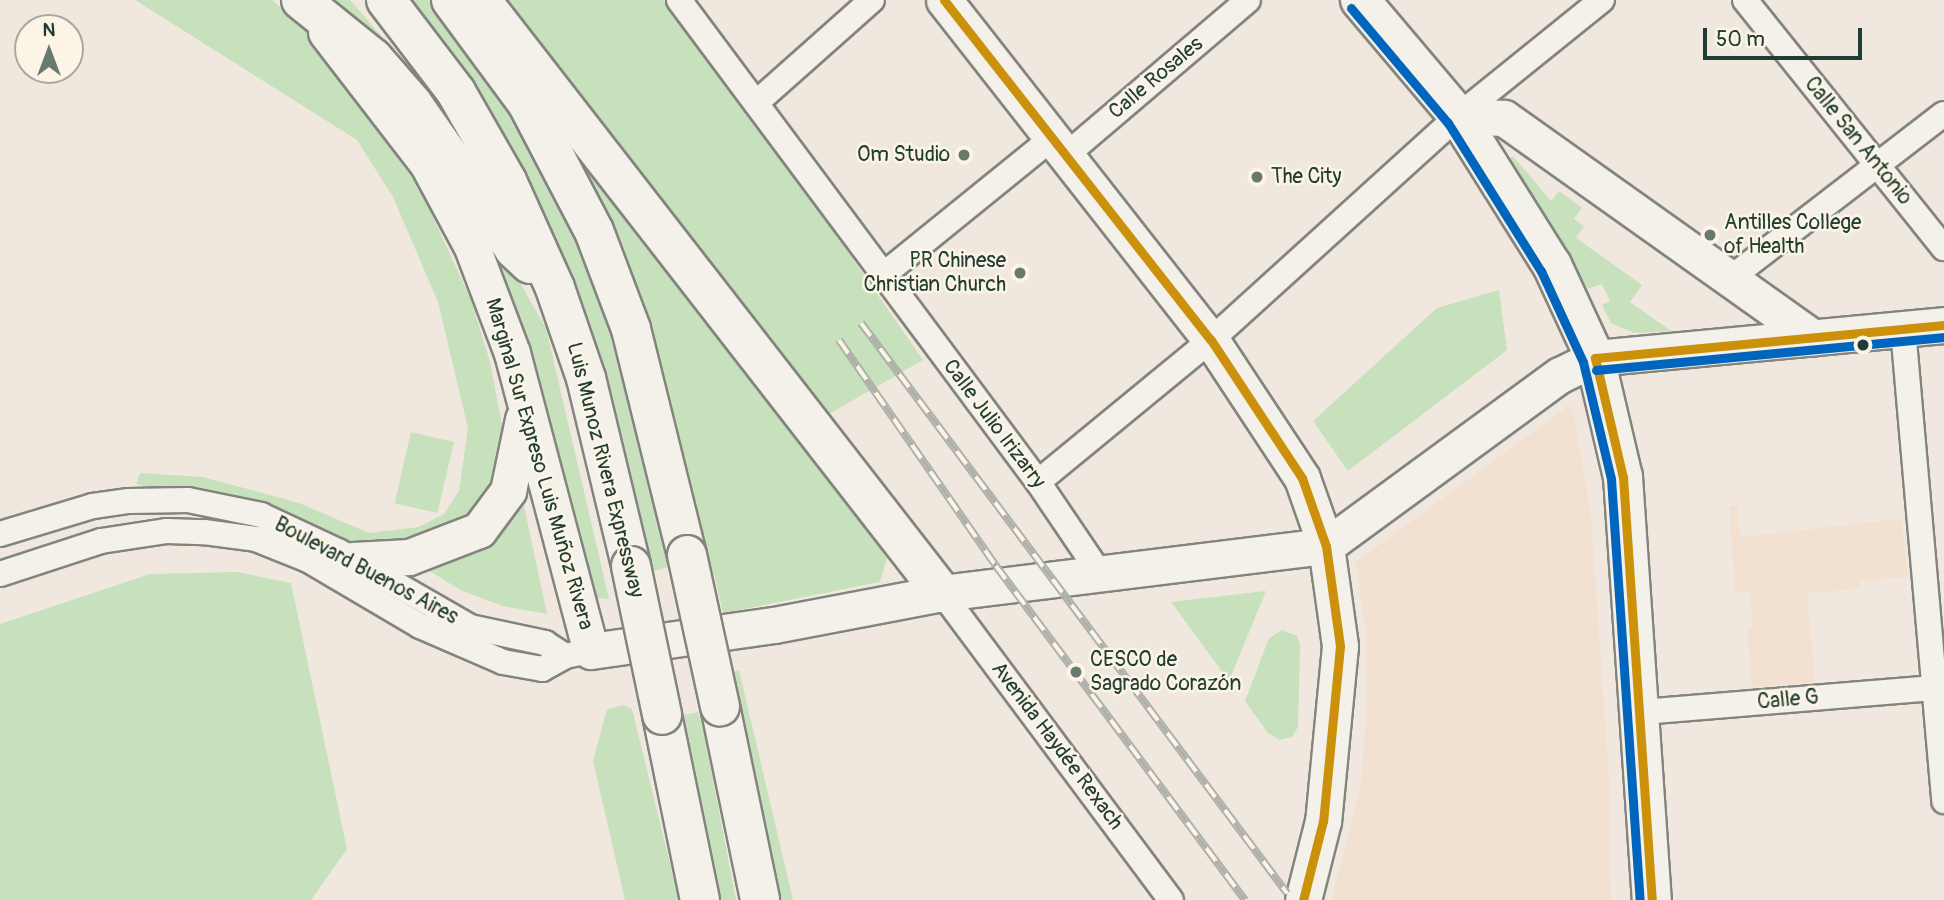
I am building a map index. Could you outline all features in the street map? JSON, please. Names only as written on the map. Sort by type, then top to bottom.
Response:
[{"type":"main road","points":[[300,0],[381,68],[413,104],[514,249],[555,288]]},
{"type":"main road","name":"Luis Munoz Rivera Expressway","points":[[386,0],[457,92],[507,181],[555,288],[586,378],[631,566],[700,900]]},
{"type":"main road","points":[[451,0],[527,103],[594,231],[631,329],[687,555],[760,900]]},
{"type":"main road","points":[[481,0],[942,593]]},
{"type":"main road","points":[[1360,0],[1458,116],[1552,265],[1595,358],[1623,477],[1642,712],[1652,900]]},
{"type":"street","name":"Marginal Sur Expreso Luis Muñoz Rivera","points":[[300,0],[381,100],[446,199],[491,292],[512,353],[578,654]]},
{"type":"street","name":"Calle Julio Irizarry","points":[[679,0],[1038,482],[1101,575]]},
{"type":"street","points":[[756,103],[872,0]]},
{"type":"street","points":[[944,0],[1211,340],[1302,478],[1326,546],[1340,646],[1336,725],[1323,821],[1303,900]]},
{"type":"street","name":"Calle Rosales","points":[[883,275],[1058,147],[1248,0]]},
{"type":"street","points":[[1038,482],[1211,340],[1458,116],[1602,0]]},
{"type":"street","name":"Calle San Antonio","points":[[1745,0],[1944,248]]},
{"type":"street","points":[[1732,277],[1944,114]]},
{"type":"street","points":[[1458,116],[1504,118],[1732,277],[1813,338]]},
{"type":"street","points":[[578,654],[774,625],[942,593],[1326,546],[1560,375],[1595,358],[1944,325]]},
{"type":"street","points":[[1903,329],[1944,801]]},
{"type":"street","points":[[353,560],[409,558],[479,530],[508,491],[524,412]]},
{"type":"street","name":"Boulevard Buenos Aires","points":[[0,534],[93,506],[129,501],[188,500],[261,515],[353,560],[470,626],[545,643],[578,654]]},
{"type":"street","points":[[129,501],[135,535]]},
{"type":"street","points":[[93,506],[101,541]]},
{"type":"street","name":"Boulevard Buenos Aires","points":[[0,574],[101,541],[135,535],[204,532],[256,539],[308,560],[420,626],[478,653],[542,668],[578,654]]},
{"type":"street","name":"Avenida Haydée Rexach","points":[[942,593],[1171,900]]},
{"type":"street","name":"Calle G","points":[[1642,712],[1934,688]]},
{"type":"shaded area","points":[[1566,408],[1571,408],[1574,415],[1591,515],[1610,796],[1611,900],[1331,900],[1361,786],[1367,702],[1366,634],[1356,562]]},
{"type":"shaded area","points":[[1737,505],[1740,537],[1901,519],[1908,577],[1860,581],[1860,587],[1807,593],[1815,682],[1752,687],[1747,629],[1753,628],[1750,592],[1735,593],[1729,506]]},
{"type":"green space","points":[[135,0],[272,0],[310,33],[420,189],[471,300],[490,362],[505,441],[486,501],[429,547],[354,543],[299,520],[136,484],[140,473],[203,477],[299,503],[369,533],[419,527],[444,514],[459,491],[468,428],[438,302],[393,197],[357,140]]},
{"type":"green space","points":[[325,0],[350,0],[383,38],[388,51]]},
{"type":"green space","points":[[405,0],[431,0],[450,23],[500,94],[576,242],[610,321],[634,399],[668,567],[653,571],[589,327],[553,245]]},
{"type":"green space","points":[[496,0],[664,0],[736,91],[923,360],[829,414]]},
{"type":"green space","points":[[533,78],[887,557],[880,582],[723,613],[714,574],[702,560]]},
{"type":"green space","points":[[1513,156],[1551,201],[1559,191],[1582,208],[1574,219],[1584,226],[1576,238],[1642,285],[1630,302],[1671,331],[1634,333],[1611,323],[1602,305],[1610,301],[1602,284],[1588,289],[1508,160]]},
{"type":"green space","points":[[479,212],[546,328],[609,599],[576,597]]},
{"type":"green space","points":[[1499,290],[1507,350],[1348,471],[1313,421],[1437,308]]},
{"type":"green space","points":[[411,432],[454,442],[437,513],[395,503]]},
{"type":"green space","points":[[520,487],[547,614],[503,606],[460,590],[422,566]]},
{"type":"green space","points":[[237,572],[291,583],[347,849],[311,900],[0,900],[0,624],[150,574]]},
{"type":"green space","points":[[1266,591],[1229,681],[1171,602]]},
{"type":"green space","points":[[1282,630],[1297,636],[1300,645],[1298,727],[1292,737],[1280,740],[1268,733],[1245,701],[1269,638]]},
{"type":"green space","points":[[739,670],[793,900],[774,900],[726,673]]},
{"type":"green space","points":[[624,705],[632,709],[679,900],[625,900],[593,761],[607,709]]},
{"type":"green space","points":[[698,712],[736,900],[721,900],[684,715]]},
{"type":"railway","points":[[861,323],[1287,893]]},
{"type":"railway","points":[[839,340],[996,566],[1245,900]]},
{"type":"transit line","points":[[944,0],[1211,340],[1302,478],[1326,546],[1340,646],[1323,821],[1303,900]]},
{"type":"transit line","points":[[1351,8],[1448,123],[1541,271],[1583,362],[1611,479],[1640,900]]},
{"type":"transit line","points":[[1595,358],[1944,325]]},
{"type":"transit line","points":[[1596,370],[1944,337]]},
{"type":"transit line","points":[[1595,358],[1623,477],[1652,900]]},
{"type":"place","name":"Om Studio","points":[[964,155]]},
{"type":"place","name":"The City","points":[[1257,177]]},
{"type":"place","name":"Antilles College of Health","points":[[1710,235]]},
{"type":"place","name":"PR Chinese Christian Church","points":[[1020,273]]},
{"type":"place","name":"CESCO de Sagrado Corazón","points":[[1076,672]]}]
